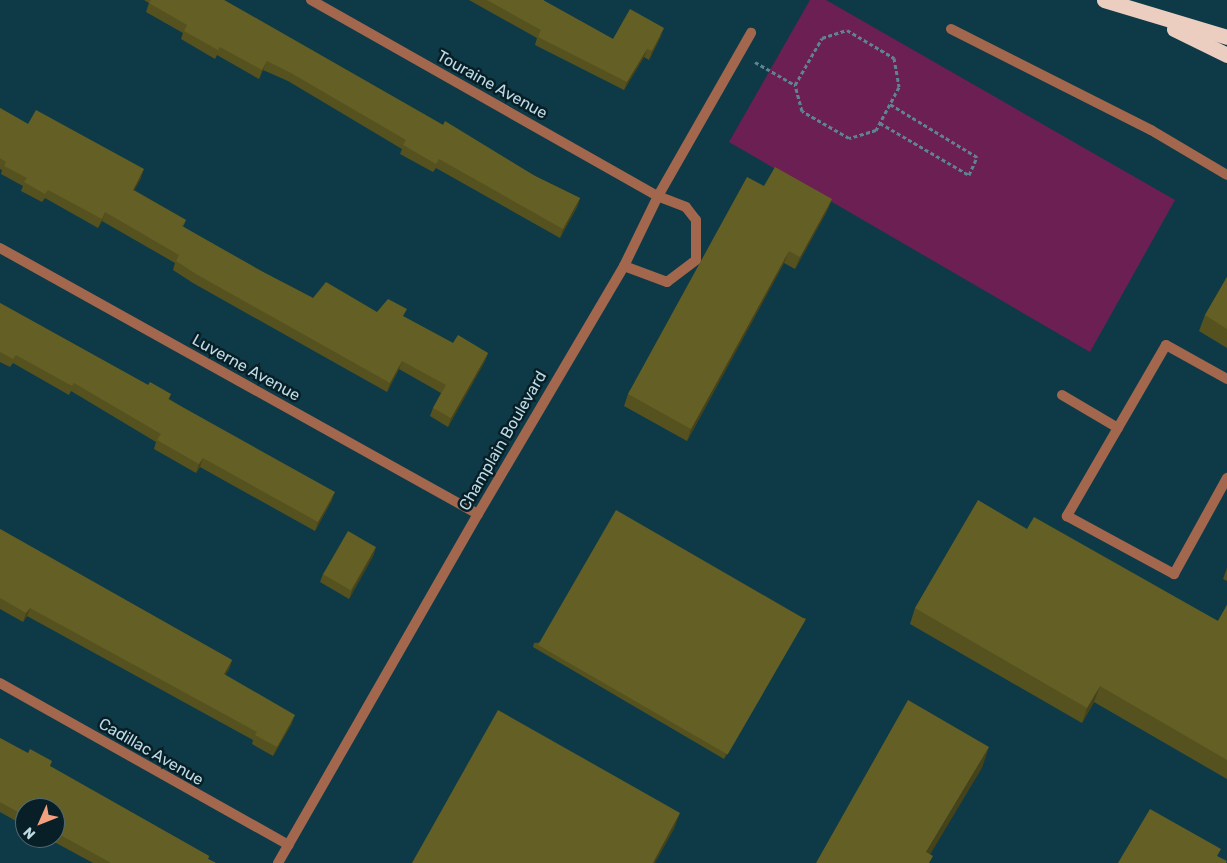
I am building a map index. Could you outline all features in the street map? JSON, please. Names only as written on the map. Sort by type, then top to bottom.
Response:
[{"type":"highway","points":[[1104,0],[1227,37]]},
{"type":"highway","points":[[1127,7],[1227,55]]},
{"type":"street","name":"Touraine Avenue","points":[[311,0],[658,196],[686,208],[696,220],[696,260],[667,282],[624,266]]},
{"type":"street","points":[[951,29],[1151,130],[1227,175]]},
{"type":"street","name":"Champlain Boulevard","points":[[278,863],[478,514],[624,266],[658,196],[751,33]]},
{"type":"street","name":"Luverne Avenue","points":[[0,248],[478,514]]},
{"type":"street","points":[[1227,379],[1166,345],[1067,516],[1174,574],[1227,478]]},
{"type":"street","points":[[1062,395],[1118,428]]},
{"type":"street","name":"Cadillac Avenue","points":[[0,683],[289,845]]},
{"type":"path","points":[[740,52],[795,85],[802,111],[849,138],[876,130],[899,87],[894,58],[848,30],[822,38],[795,85]]},
{"type":"path","points":[[880,123],[969,175],[977,157],[890,104]]},
{"type":"shaded area","points":[[810,0],[826,0],[1175,200],[1090,352],[729,142]]},
{"type":"building","points":[[151,0],[224,0],[443,125],[445,121],[535,176],[580,198],[563,229],[439,159],[436,164],[403,145],[406,140],[291,73],[267,61],[262,70],[220,47],[218,50],[184,31],[187,25],[149,3]]},
{"type":"building","points":[[487,0],[543,0],[613,39],[630,9],[664,28],[652,51],[647,49],[627,82],[538,37],[541,30]]},
{"type":"building","points":[[0,108],[28,124],[36,110],[144,169],[133,190],[186,220],[182,226],[313,298],[326,282],[377,312],[388,299],[407,309],[403,316],[453,343],[458,335],[488,353],[451,418],[433,408],[446,385],[402,361],[390,383],[196,274],[176,261],[179,255],[105,212],[102,219],[48,190],[45,194],[24,182],[27,178],[4,166],[6,162],[0,158]]},
{"type":"building","points":[[775,167],[832,199],[800,257],[789,251],[691,429],[628,394],[747,177],[764,186]]},
{"type":"building","points":[[1227,277],[1227,329],[1205,315]]},
{"type":"building","points":[[0,303],[148,385],[150,382],[171,394],[168,399],[335,492],[318,522],[203,458],[199,464],[157,440],[161,434],[74,383],[72,386],[16,355],[13,359],[0,352]]},
{"type":"building","points":[[978,500],[1027,529],[1034,517],[1218,621],[1227,605],[1227,760],[1100,686],[1087,708],[915,608]]},
{"type":"building","points":[[616,510],[806,620],[728,755],[538,645]]},
{"type":"building","points":[[0,529],[232,660],[224,674],[295,715],[277,747],[255,735],[257,732],[30,608],[26,613],[0,598]]},
{"type":"building","points":[[348,531],[376,547],[351,590],[323,574]]},
{"type":"building","points":[[908,700],[989,747],[926,852],[933,856],[929,863],[816,863]]},
{"type":"building","points":[[498,710],[680,813],[653,863],[412,863]]},
{"type":"building","points":[[0,738],[28,753],[30,749],[52,761],[50,766],[209,856],[208,859],[216,863],[111,863],[65,838],[65,798],[15,798],[15,810],[0,802]]},
{"type":"building","points":[[1150,809],[1221,849],[1217,856],[1227,861],[1226,863],[1118,863]]}]
